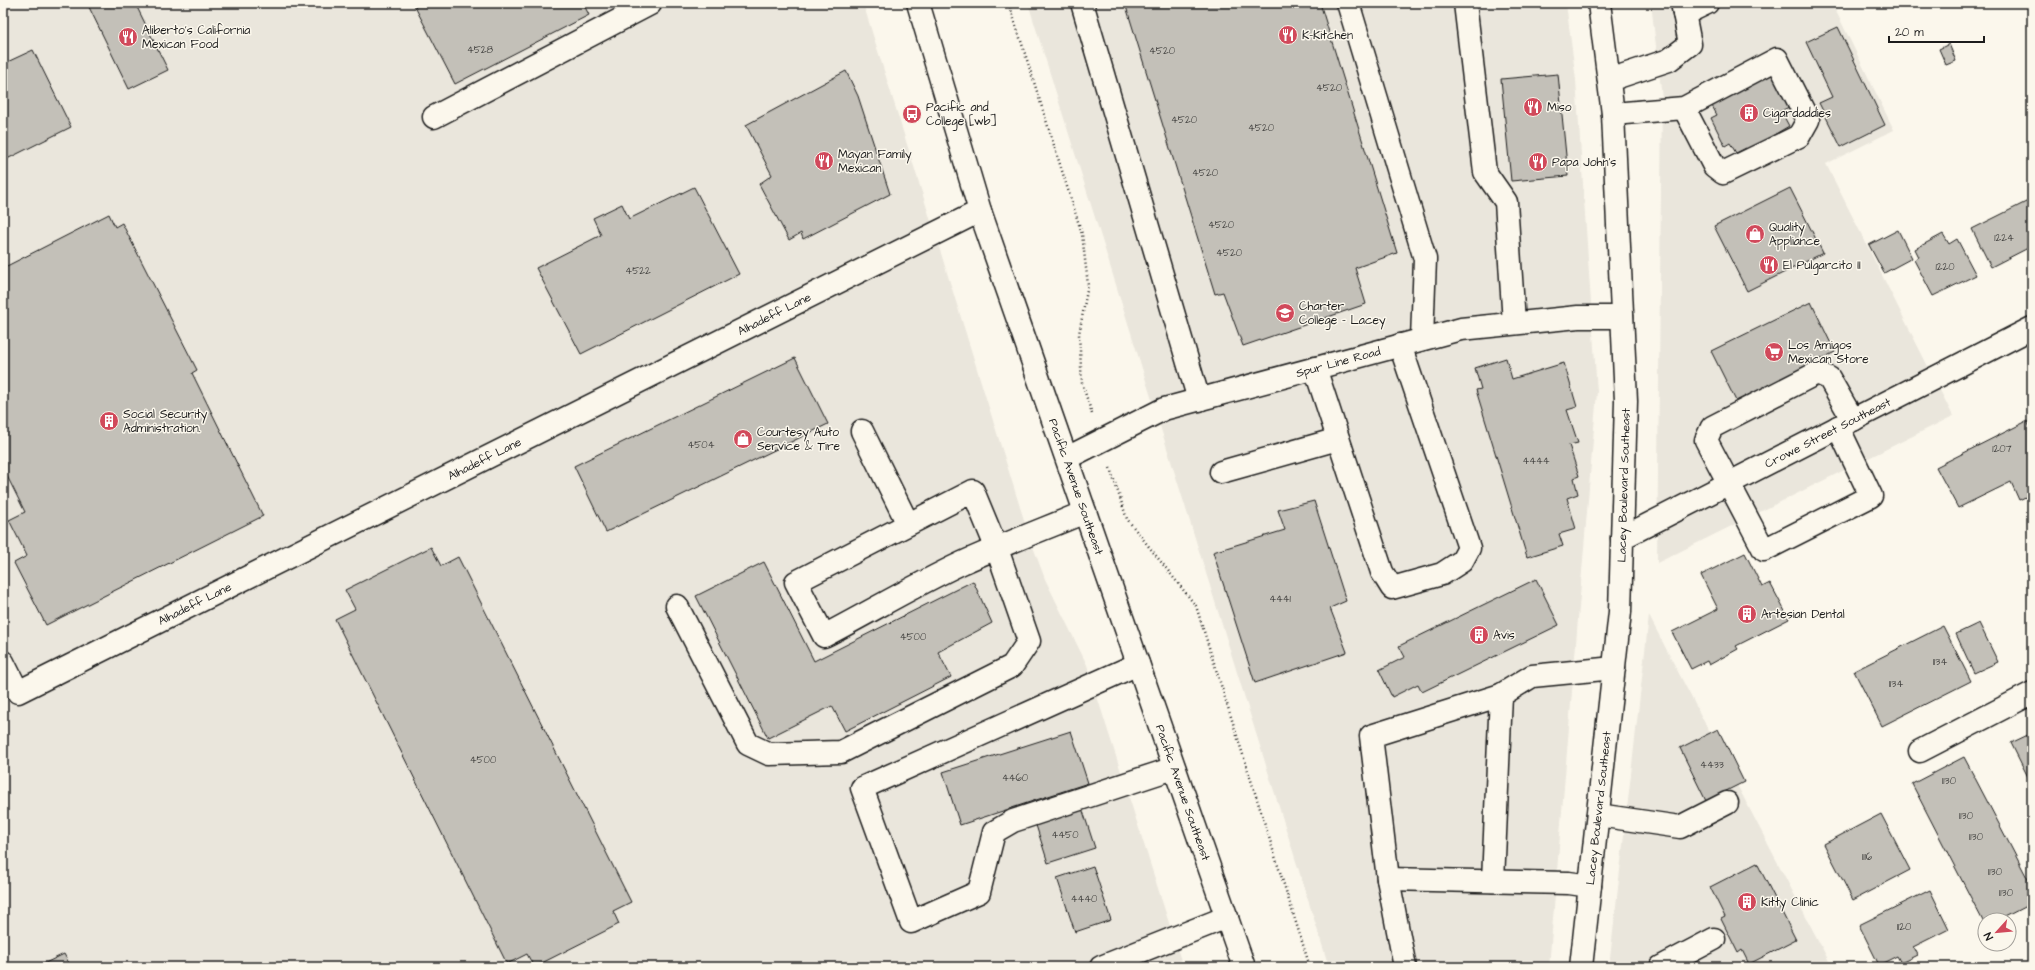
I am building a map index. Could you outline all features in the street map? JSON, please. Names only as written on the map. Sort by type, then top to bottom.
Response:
[{"type":"street","name":"Pacific Avenue Southeast","points":[[918,3],[980,210],[1244,967]]},
{"type":"street","points":[[1082,3],[1199,400]]},
{"type":"street","points":[[1348,3],[1425,259],[1422,339]]},
{"type":"street","points":[[1465,3],[1485,172],[1506,202],[1514,324]]},
{"type":"street","name":"Lacey Boulevard Southeast","points":[[1581,967],[1620,612],[1626,401],[1613,114],[1599,3]]},
{"type":"street","points":[[1609,80],[1669,60],[1690,44],[1683,9],[1707,3]]},
{"type":"street","points":[[434,117],[650,4]]},
{"type":"street","points":[[1613,114],[1684,108],[1777,59],[1808,120],[1799,136],[1723,173],[1714,166],[1684,108]]},
{"type":"street","name":"Alhadeff Lane","points":[[3,662],[18,692],[980,210]]},
{"type":"street","name":"Spur Line Road","points":[[1066,458],[1164,409],[1461,329],[1578,317],[1622,317]]},
{"type":"street","name":"Crowe Street Southeast","points":[[1622,538],[2032,328]]},
{"type":"street","points":[[1316,368],[1382,572],[1392,588],[1442,574],[1462,561],[1469,548],[1400,345]]},
{"type":"street","points":[[1817,373],[1829,378],[1871,496],[1764,550],[1728,484],[1706,440],[1712,427],[1817,373]]},
{"type":"street","points":[[862,431],[908,524]]},
{"type":"street","points":[[1221,472],[1338,439]]},
{"type":"street","points":[[677,606],[748,744],[768,754],[841,752],[1012,666],[1029,641],[997,549],[973,491],[796,582],[824,636],[961,564],[997,549],[1085,512]]},
{"type":"street","points":[[1138,664],[862,788],[911,922],[979,892],[994,832],[1013,821],[1174,768]]},
{"type":"street","points":[[1406,967],[1388,879],[1372,736],[1501,695],[1532,676],[1614,668]]},
{"type":"street","points":[[1920,751],[2032,693]]},
{"type":"street","points":[[1494,881],[1501,695]]},
{"type":"street","points":[[1598,815],[1680,827],[1727,803]]},
{"type":"street","points":[[1388,879],[1569,883],[1590,886]]},
{"type":"street","points":[[1101,967],[1227,917]]},
{"type":"street","points":[[1661,967],[1714,940]]},
{"type":"path","points":[[1009,3],[1082,234],[1088,285],[1079,334],[1082,383],[1127,519],[1196,606],[1310,967]]},
{"type":"shaded area","points":[[3,3],[863,3],[1029,536],[1045,579],[1087,665],[1183,967],[3,967]]},
{"type":"shaded area","points":[[1028,3],[1566,3],[1576,80],[1597,392],[1549,967],[1329,967]]},
{"type":"shaded area","points":[[1651,3],[1832,3],[1894,130],[1826,164],[1953,416],[1657,563],[1662,98]]},
{"type":"shaded area","points":[[1649,616],[1832,967],[1609,967]]},
{"type":"building","name":"Aliberto's California Mexican Food","points":[[87,3],[135,3],[168,70],[129,89]]},
{"type":"building","points":[[413,3],[583,3],[589,15],[455,84]]},
{"type":"building","points":[[1125,3],[1320,3],[1397,253],[1355,268],[1366,304],[1243,346],[1223,292],[1215,294]]},
{"type":"building","points":[[1838,27],[1885,125],[1841,147],[1819,103],[1832,97],[1806,42]]},
{"type":"building","points":[[1949,44],[1956,61],[1946,65],[1939,49]]},
{"type":"building","points":[[33,50],[71,127],[3,161],[3,64]]},
{"type":"building","points":[[846,71],[858,96],[890,194],[803,239],[801,233],[789,240],[759,184],[772,175],[746,125]]},
{"type":"building","points":[[1558,74],[1568,176],[1511,181],[1501,79]]},
{"type":"building","name":"Cigardaddies","points":[[1773,74],[1789,107],[1781,111],[1789,126],[1767,139],[1768,141],[1748,151],[1746,148],[1736,153],[1730,143],[1725,146],[1711,118],[1717,115],[1711,104],[1752,82],[1753,84]]},
{"type":"building","points":[[694,187],[739,274],[581,354],[536,268],[601,235],[593,218],[622,204],[629,219]]},
{"type":"building","points":[[1790,188],[1823,253],[1747,291],[1714,226]]},
{"type":"building","points":[[2032,199],[2032,246],[1991,267],[1972,229]]},
{"type":"building","name":"Social Security Administration.","points":[[109,214],[115,227],[122,223],[197,370],[192,373],[263,516],[46,625],[14,563],[27,556],[9,520],[25,512],[3,468],[3,268]]},
{"type":"building","points":[[1898,230],[1912,258],[1884,273],[1869,245]]},
{"type":"building","points":[[1943,234],[1949,244],[1957,239],[1976,275],[1933,296],[1914,260],[1919,257],[1915,249]]},
{"type":"building","points":[[1811,302],[1835,352],[1736,401],[1711,351]]},
{"type":"building","points":[[795,358],[828,424],[606,532],[574,466]]},
{"type":"building","points":[[1506,358],[1512,379],[1564,363],[1577,407],[1567,410],[1578,443],[1569,445],[1579,476],[1574,478],[1578,494],[1567,498],[1576,529],[1559,534],[1563,546],[1527,557],[1476,390],[1481,389],[1475,368]]},
{"type":"building","points":[[2027,421],[2032,431],[2032,494],[2019,500],[2011,482],[1958,508],[1936,467]]},
{"type":"building","points":[[1314,501],[1346,601],[1330,608],[1347,652],[1255,683],[1213,552],[1285,530],[1278,510]]},
{"type":"building","points":[[431,547],[441,566],[458,557],[631,902],[613,911],[619,924],[534,967],[527,954],[507,964],[335,619],[355,609],[345,590]]},
{"type":"building","name":"Artesian Dental","points":[[1745,553],[1762,587],[1770,583],[1789,619],[1736,646],[1738,649],[1709,665],[1707,661],[1691,669],[1672,632],[1718,609],[1701,575]]},
{"type":"building","points":[[764,562],[814,661],[973,581],[992,623],[938,652],[951,677],[845,731],[832,706],[768,738],[696,596]]},
{"type":"building","name":"Avis","points":[[1536,579],[1559,625],[1422,692],[1418,684],[1392,697],[1379,670],[1405,657],[1399,646]]},
{"type":"building","points":[[1979,623],[1998,662],[1974,673],[1956,634]]},
{"type":"building","points":[[1943,626],[1971,681],[1882,726],[1854,671]]},
{"type":"building","points":[[1718,729],[1744,782],[1706,801],[1680,748]]},
{"type":"building","points":[[1071,731],[1088,783],[960,825],[943,772]]},
{"type":"building","points":[[2032,733],[2032,785],[2011,743]]},
{"type":"building","points":[[1964,757],[2032,887],[2032,903],[2015,912],[1978,912],[1912,784]]},
{"type":"building","points":[[1082,808],[1095,848],[1048,863],[1035,822]]},
{"type":"building","points":[[1881,814],[1910,870],[1853,900],[1824,844]]},
{"type":"building","name":"Kitty Clinic","points":[[1757,863],[1796,940],[1749,964],[1742,950],[1738,953],[1721,919],[1725,917],[1710,887]]},
{"type":"building","points":[[1093,866],[1111,920],[1075,932],[1057,878]]},
{"type":"building","points":[[1930,890],[1949,929],[1913,947],[1917,955],[1901,963],[1897,956],[1879,965],[1859,925]]},
{"type":"building","points":[[64,954],[71,967],[37,967]]},
{"type":"place","name":"K-Kitchen","points":[[1288,35]]},
{"type":"place","name":"Aliberto's California Mexican Food","points":[[128,37]]},
{"type":"place","name":"Miso","points":[[1533,107]]},
{"type":"place","name":"Cigardaddies","points":[[1749,113]]},
{"type":"place","name":"Pacific and College [wb]","points":[[912,114]]},
{"type":"place","name":"Mayan Family Mexican","points":[[824,161]]},
{"type":"place","name":"Papa John's","points":[[1538,162]]},
{"type":"place","name":"Quality Appliance","points":[[1755,234]]},
{"type":"place","name":"El Pulgarcito II","points":[[1769,265]]},
{"type":"place","name":"Charter College - Lacey","points":[[1285,313]]},
{"type":"place","name":"Los Amigos Mexican Store","points":[[1774,352]]},
{"type":"place","name":"Social Security Administration.","points":[[109,421]]},
{"type":"place","name":"Courtesy Auto Service & Tire","points":[[743,439]]},
{"type":"place","name":"Artesian Dental","points":[[1747,614]]},
{"type":"place","name":"Avis","points":[[1479,635]]},
{"type":"place","name":"Kitty Clinic","points":[[1747,902]]}]
